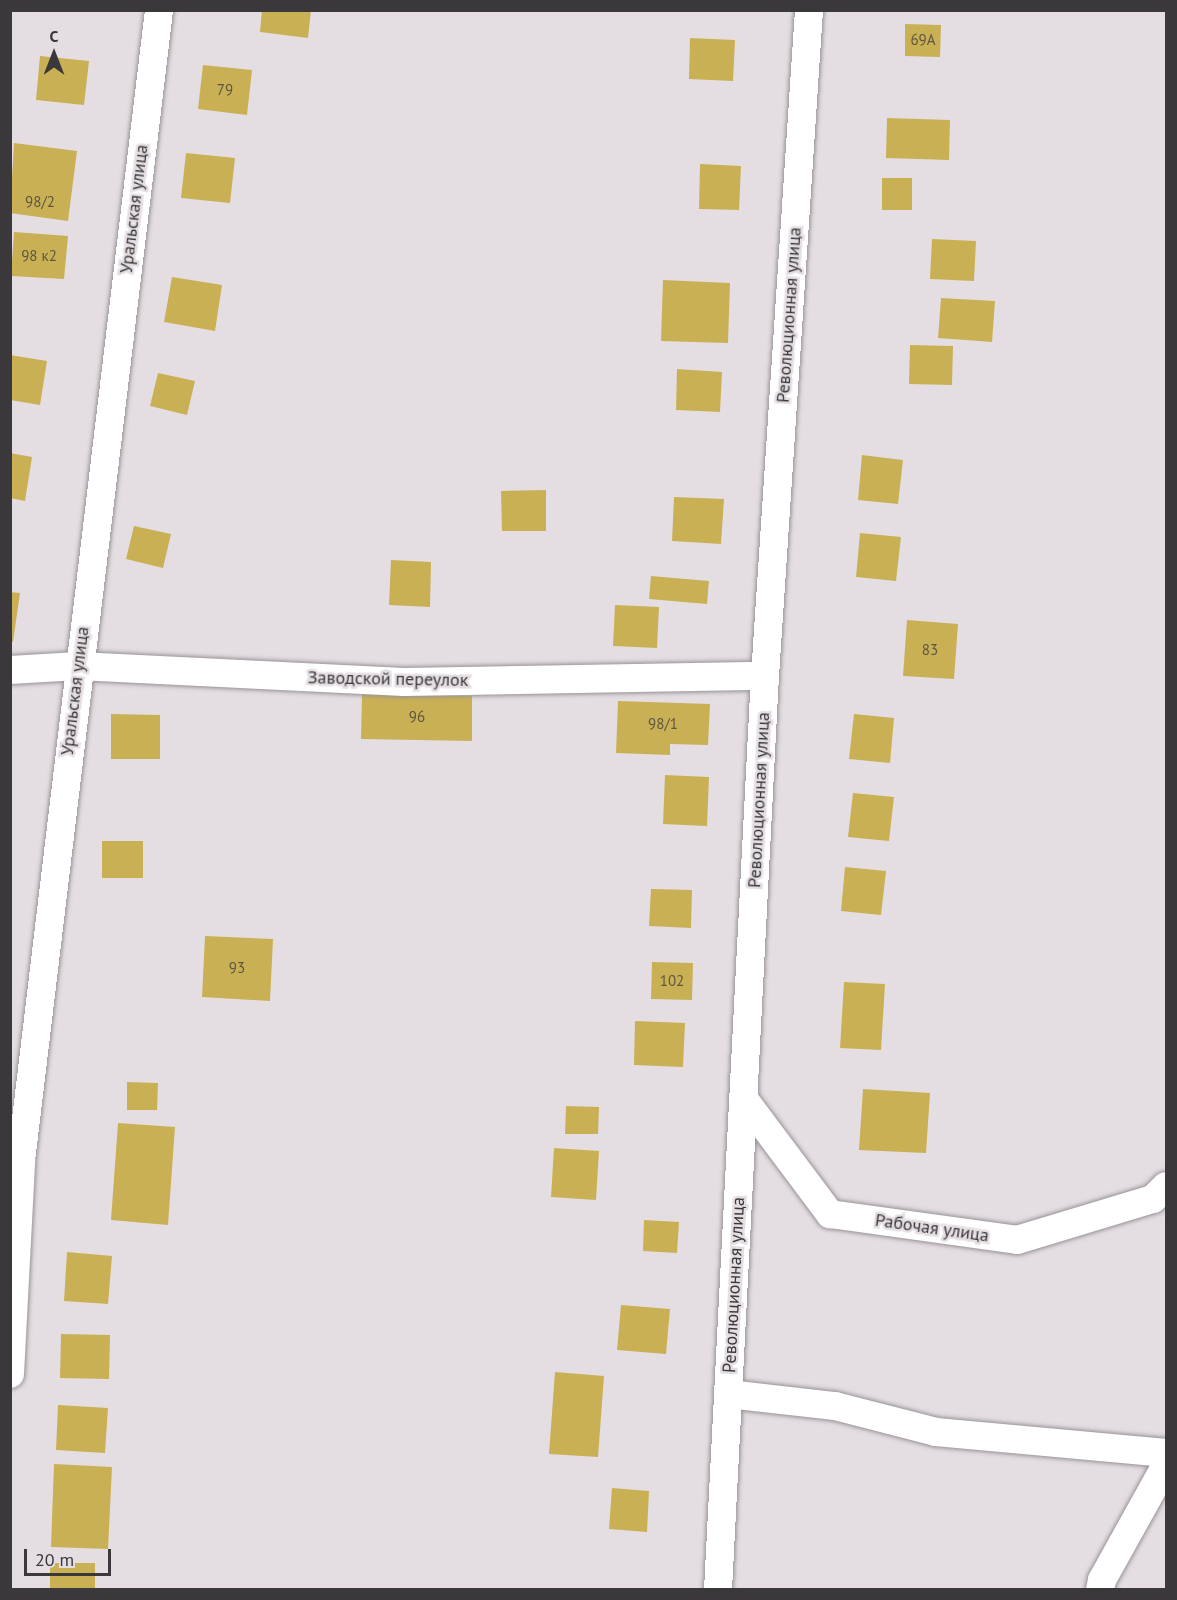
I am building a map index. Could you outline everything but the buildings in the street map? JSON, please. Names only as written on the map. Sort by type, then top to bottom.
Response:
[{"type":"street","name":"Уральская улица","points":[[10,1374],[21,1161],[78,666],[159,10]]},
{"type":"street","name":"Революционная улица","points":[[717,1590],[765,676],[809,10]]},
{"type":"street","name":"Заводской переулок","points":[[10,670],[78,666],[404,682],[765,676]]},
{"type":"street","name":"Рабочая улица","points":[[744,1099],[830,1214],[1017,1240],[1153,1199],[1167,1186]]},
{"type":"street","points":[[728,1394],[835,1406],[936,1432],[1167,1453]]},
{"type":"street","points":[[1100,1590],[1102,1580],[1167,1465]]}]
